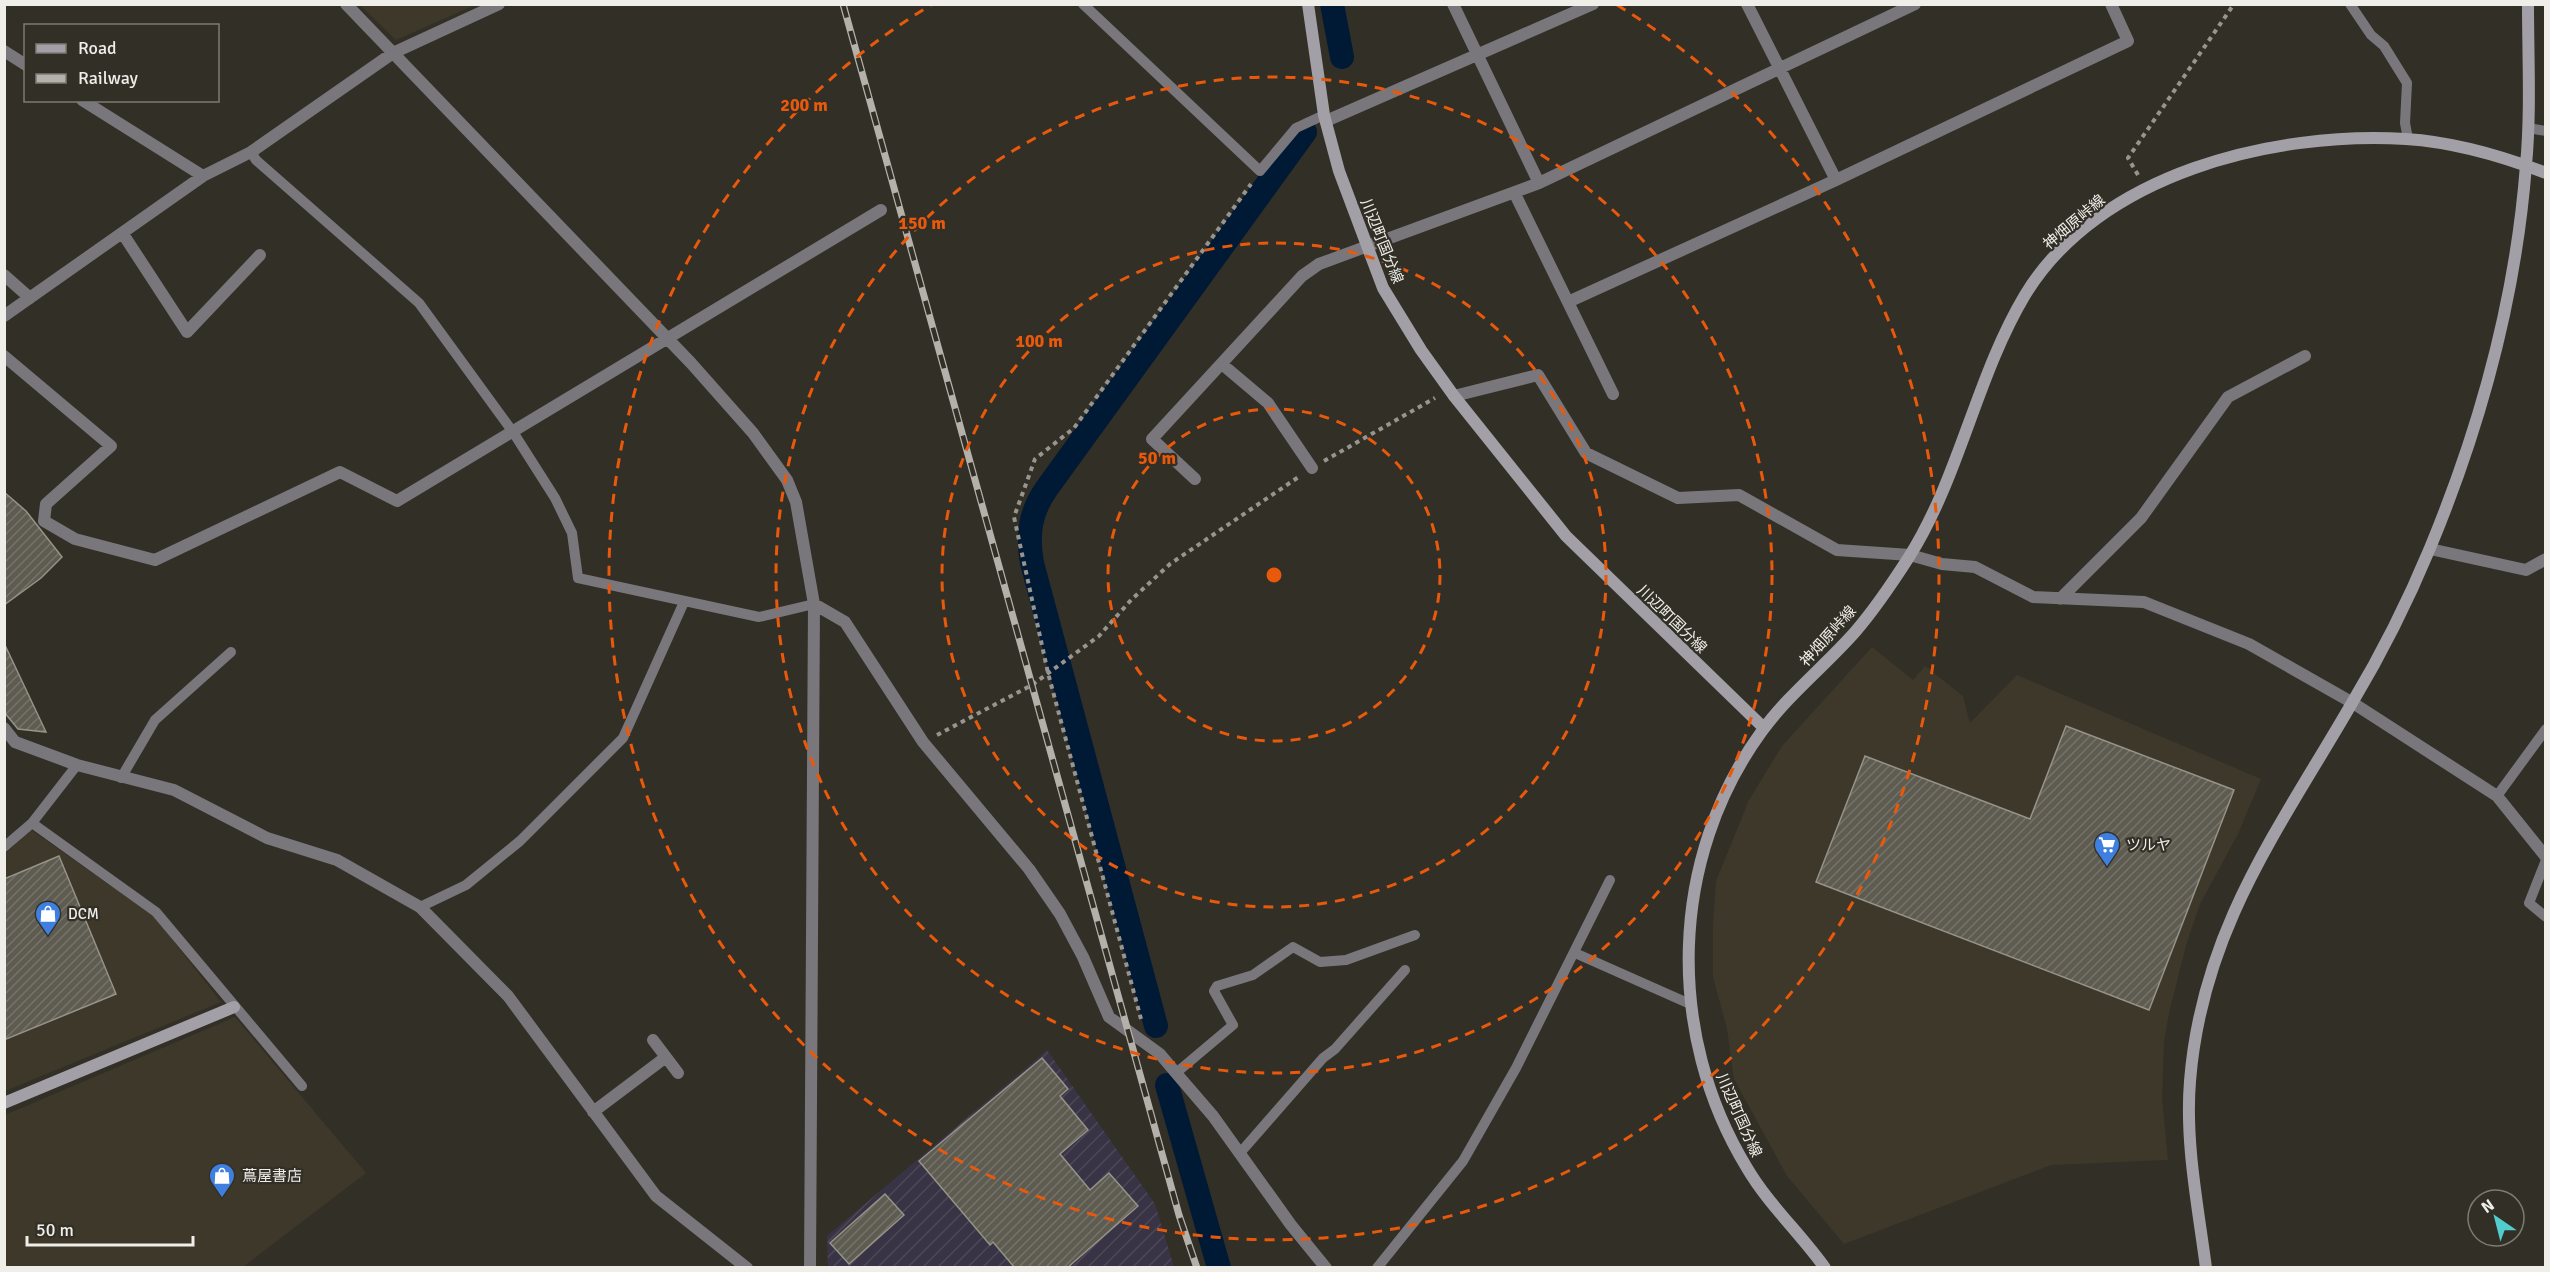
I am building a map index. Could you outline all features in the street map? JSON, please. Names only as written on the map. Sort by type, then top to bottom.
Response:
[{"type":"street","points":[[345,4],[666,338],[753,433],[787,480],[802,527],[814,604],[810,1268]]},
{"type":"street","points":[[4,316],[203,176],[251,152],[393,53],[499,4]]},
{"type":"street","name":"川辺町国分線","points":[[1308,4],[1325,118],[1339,171],[1365,246],[1383,288],[1420,350],[1566,536],[1764,728],[1728,786],[1703,848],[1691,912],[1690,1004],[1698,1055],[1713,1101],[1735,1148],[1748,1171],[1825,1268]]},
{"type":"street","points":[[1453,4],[1539,183]]},
{"type":"street","points":[[1325,118],[1477,57],[1593,4]]},
{"type":"street","points":[[1747,4],[1778,71],[1836,180]]},
{"type":"street","points":[[1195,479],[1152,439],[1223,365],[1302,276],[1319,264],[1515,194],[1915,4]]},
{"type":"street","points":[[1568,302],[1836,180],[2128,41],[2111,4]]},
{"type":"street","points":[[2206,1268],[2188,1113],[2194,1047],[2206,984],[2224,932],[2248,878],[2385,646],[2430,549],[2470,442],[2508,299],[2526,166],[2528,4]]},
{"type":"street","points":[[4,51],[24,64]]},
{"type":"street","points":[[85,102],[203,176]]},
{"type":"street","name":"神畑原峠線","points":[[1764,728],[1857,630],[1910,555],[1947,479],[1981,392],[2026,295],[2053,258],[2113,208],[2147,188],[2196,166],[2261,151],[2337,140],[2408,139],[2470,150],[2546,173]]},
{"type":"street","points":[[1515,194],[1613,394]]},
{"type":"street","points":[[4,356],[111,446],[46,504],[44,521],[75,539],[155,560],[340,472],[397,501],[881,210]]},
{"type":"street","points":[[123,234],[187,332],[260,255]]},
{"type":"street","points":[[4,275],[30,298]]},
{"type":"street","points":[[2060,599],[2141,518],[2228,397],[2305,356]]},
{"type":"street","points":[[1223,365],[1268,403],[1312,468]]},
{"type":"street","points":[[1454,396],[1538,375],[1586,453],[1678,498],[1739,495],[1837,550],[1910,555],[1942,564],[1975,567],[2032,597],[2144,602],[2249,644],[2353,703],[2497,796],[2546,858]]},
{"type":"street","points":[[2430,549],[2526,570],[2546,559]]},
{"type":"street","points":[[814,604],[845,622],[923,742],[1029,869],[1060,914],[1083,957],[1109,1017],[1148,1045],[1176,1073],[1240,1153],[1291,1225],[1326,1268]]},
{"type":"street","points":[[4,728],[15,742],[120,778],[174,790],[267,838],[337,860],[420,907],[508,996],[656,1196],[747,1268]]},
{"type":"street","points":[[4,1103],[234,1006]]},
{"type":"street","points":[[652,1040],[678,1074]]},
{"type":"street","points":[[593,1112],[666,1057]]},
{"type":"lane","points":[[1083,4],[1260,171],[1296,128],[1325,118]]},
{"type":"lane","points":[[2350,4],[2371,34],[2384,46],[2406,83],[2405,123],[2408,139]]},
{"type":"lane","points":[[2528,128],[2546,131]]},
{"type":"lane","points":[[251,152],[256,160],[419,303],[513,432],[555,498],[572,533],[579,578],[759,617],[814,604]]},
{"type":"lane","points":[[420,907],[466,885],[520,841],[623,738],[684,602]]},
{"type":"lane","points":[[120,778],[154,720],[231,651]]},
{"type":"lane","points":[[2497,796],[2546,729]]},
{"type":"lane","points":[[4,847],[32,823],[77,765]]},
{"type":"lane","points":[[32,823],[156,912],[302,1086]]},
{"type":"lane","points":[[2546,858],[2529,903],[2546,917]]},
{"type":"lane","points":[[1377,1268],[1463,1161],[1575,954],[1610,880]]},
{"type":"lane","points":[[1176,1073],[1233,1026],[1214,991],[1217,986],[1253,975],[1293,947],[1320,962],[1346,960],[1415,935]]},
{"type":"lane","points":[[1575,954],[1690,1004]]},
{"type":"lane","points":[[1240,1153],[1323,1058],[1335,1049],[1405,970]]},
{"type":"path","points":[[2147,188],[2128,158],[2234,4]]},
{"type":"path","points":[[1148,1045],[1048,673],[1014,517],[1035,459],[1074,428],[1260,171]]},
{"type":"path","points":[[923,742],[1032,685],[1099,636],[1131,600],[1170,564],[1312,468],[1432,398],[1454,396]]},
{"type":"shaded area","points":[[360,5],[475,5],[396,40]]},
{"type":"shaded area","points":[[1872,647],[1913,680],[1925,666],[1963,696],[1970,723],[2017,675],[2261,779],[2238,834],[2200,904],[2187,942],[2169,1013],[2164,1042],[2162,1098],[2168,1160],[2051,1165],[1844,1244],[1787,1176],[1734,1079],[1727,1029],[1713,977],[1713,927],[1716,881],[1749,800],[1782,746]]},
{"type":"shaded area","points":[[31,830],[153,915],[221,1002],[5,1091],[5,854]]},
{"type":"shaded area","points":[[235,1017],[366,1173],[243,1267],[5,1267],[5,1115]]},
{"type":"shaded area","points":[[1047,1050],[1155,1204],[1174,1267],[828,1267],[827,1236]]},
{"type":"building","points":[[4,492],[26,511],[62,557],[41,578],[4,605]]},
{"type":"building","points":[[4,643],[46,732],[18,729],[4,712]]},
{"type":"building","name":"ツルヤ","points":[[2066,726],[2234,790],[2149,1010],[1816,882],[1865,756],[2030,819]]},
{"type":"building","name":"DCM","points":[[59,856],[116,994],[4,1040],[4,879]]},
{"type":"building","points":[[1042,1058],[1068,1089],[1060,1096],[1088,1130],[1060,1154],[1090,1190],[1109,1173],[1138,1206],[1067,1268],[1015,1268],[993,1242],[990,1245],[919,1161]]},
{"type":"building","points":[[885,1194],[904,1215],[849,1264],[830,1243]]},
{"type":"waterway","points":[[1332,4],[1342,57]]},
{"type":"waterway","points":[[1156,1026],[1032,563],[1031,524],[1033,515],[1047,488],[1305,132]]},
{"type":"waterway","points":[[1167,1085],[1219,1268]]},
{"type":"railway","points":[[843,4],[1179,1215],[1197,1268]]},
{"type":"place","name":"ツルヤ","points":[[2107,868]]},
{"type":"place","name":"DCM","points":[[48,937]]},
{"type":"place","name":"蔦屋書店","points":[[222,1199]]}]
